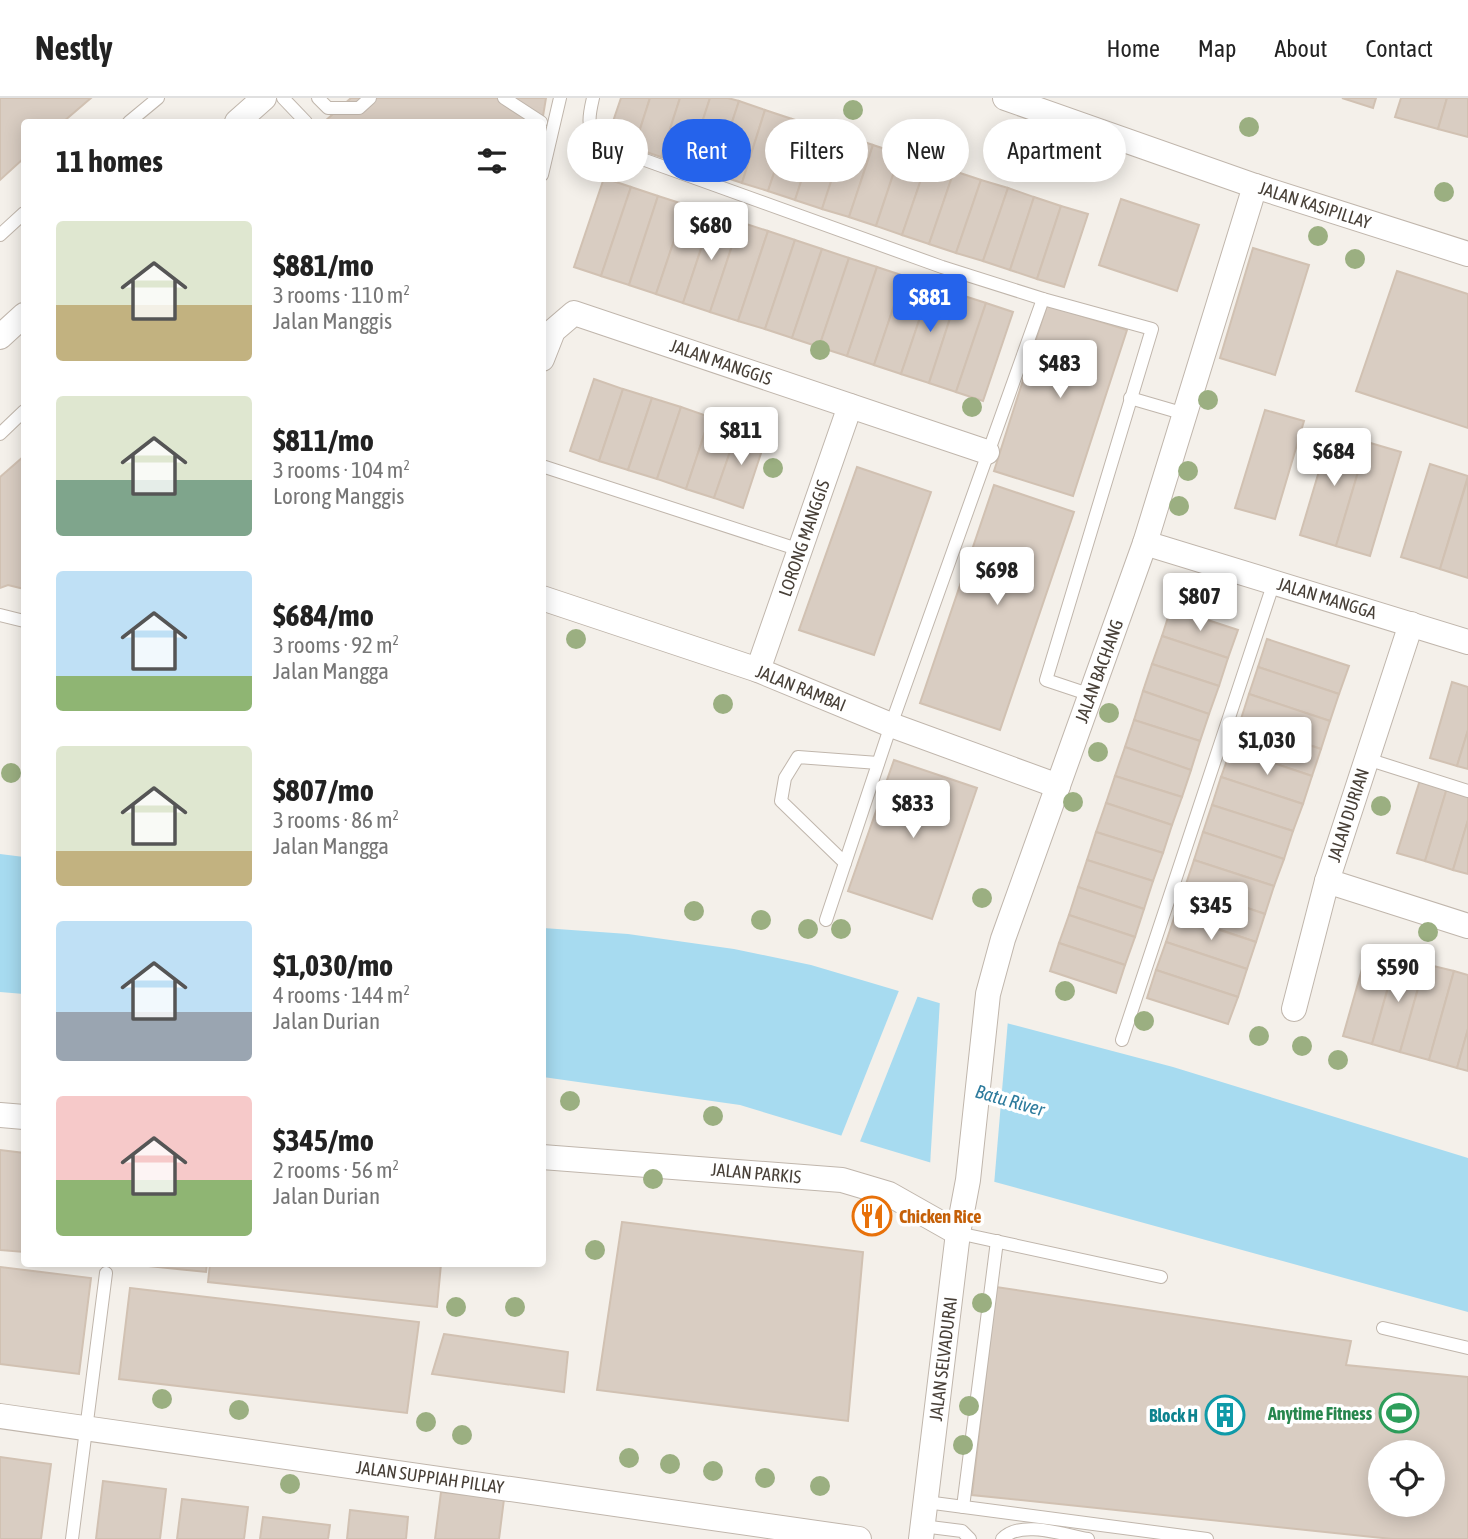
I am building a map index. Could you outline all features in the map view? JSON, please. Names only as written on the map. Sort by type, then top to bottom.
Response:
[{"type":"street","name":"JALAN KASIPILLAY","points":[[1005,98],[1255,186],[1468,254]]},
{"type":"street","points":[[241,119],[267,99]]},
{"type":"street","name":"JALAN BACHANG","points":[[968,1180],[988,994],[1003,939],[1146,543],[1255,186]]},
{"type":"street","name":"JALAN MANGGIS","points":[[546,349],[553,331],[574,313],[987,452]]},
{"type":"street","points":[[0,337],[21,318]]},
{"type":"street","name":"LORONG MANGGIS","points":[[758,670],[850,406]]},
{"type":"street","name":"JALAN MANGGA","points":[[1146,543],[1468,642]]},
{"type":"street","name":"JALAN RAMBAI","points":[[546,599],[758,670],[891,725],[1058,786]]},
{"type":"street","name":"JALAN DURIAN","points":[[1294,1009],[1327,881],[1411,624]]},
{"type":"street","points":[[1327,881],[1468,926]]},
{"type":"street","points":[[0,1115],[21,1117]]},
{"type":"street","name":"JALAN PARKIS","points":[[546,1157],[842,1180],[889,1194],[958,1233]]},
{"type":"street","name":"JALAN SELVADURAI","points":[[923,1522],[958,1233],[968,1180]]},
{"type":"street","name":"JALAN SUPPIAH PILLAY","points":[[0,1416],[859,1539]]},
{"type":"lane","points":[[133,119],[158,98]]},
{"type":"lane","points":[[318,98],[328,108],[359,108],[370,98]]},
{"type":"lane","points":[[505,98],[535,119]]},
{"type":"lane","points":[[546,124],[560,98]]},
{"type":"lane","points":[[593,98],[588,119],[595,142],[942,267],[1152,329],[1046,680],[1091,695]]},
{"type":"lane","points":[[267,99],[301,119]]},
{"type":"lane","points":[[0,235],[21,217]]},
{"type":"lane","points":[[826,920],[878,762],[1043,299]]},
{"type":"lane","points":[[1130,398],[1185,414]]},
{"type":"lane","points":[[0,433],[21,414]]},
{"type":"lane","points":[[546,467],[800,550]]},
{"type":"lane","points":[[1122,1040],[1274,582]]},
{"type":"lane","points":[[0,615],[21,620]]},
{"type":"lane","points":[[845,863],[781,801],[785,778],[798,757],[878,762]]},
{"type":"lane","points":[[1367,759],[1468,791]]},
{"type":"lane","points":[[958,1233],[1161,1277]]},
{"type":"lane","points":[[962,1507],[997,1241]]},
{"type":"lane","points":[[72,1539],[106,1273]]},
{"type":"lane","points":[[1384,1328],[1468,1348]]},
{"type":"lane","points":[[923,1522],[962,1507],[1207,1539]]},
{"type":"lane","points":[[923,1522],[961,1531],[970,1539]]},
{"type":"lane","points":[[1002,1539],[1008,1533],[1028,1529],[1088,1539]]},
{"type":"water","points":[[0,854],[21,857],[21,994],[0,992]]},
{"type":"water","name":"Batu River","points":[[546,928],[628,934],[734,949],[811,965],[1010,1024],[1173,1067],[1468,1158],[1468,1312],[995,1182],[740,1105],[546,1077]]},
{"type":"pier","points":[[900,988],[919,993],[859,1144],[840,1139]]},
{"type":"pier","points":[[940,1000],[1008,1020],[994,1185],[930,1166]]},
{"type":"building","points":[[0,98],[91,98],[66,119],[21,119],[21,161],[0,180]]},
{"type":"building","points":[[351,98],[546,98],[542,119],[327,119]]},
{"type":"building","points":[[621,98],[650,98],[643,119],[614,119]]},
{"type":"building","points":[[650,98],[680,98],[673,119],[662,119],[661,157],[648,153],[648,119],[643,119]]},
{"type":"building","points":[[680,98],[710,98],[703,119],[673,119]]},
{"type":"building","points":[[710,98],[739,101],[733,119],[703,119]]},
{"type":"building","points":[[1342,98],[1376,98],[1373,108]]},
{"type":"building","points":[[1401,98],[1447,98],[1438,129],[1395,117]]},
{"type":"building","points":[[1447,98],[1468,98],[1468,137],[1438,129]]},
{"type":"building","points":[[739,101],[765,110],[751,154],[751,119],[733,119]]},
{"type":"building","points":[[765,110],[792,119],[765,119],[765,182],[771,182],[768,191],[742,183],[751,182],[751,154]]},
{"type":"building","points":[[868,143],[873,145],[868,160]]},
{"type":"building","points":[[873,145],[882,148],[882,182],[891,182],[876,226],[849,217],[861,182],[868,182],[868,160]]},
{"type":"building","points":[[969,176],[981,180],[956,253],[929,244],[950,182],[969,182]]},
{"type":"building","points":[[981,180],[1008,188],[983,261],[956,253]]},
{"type":"building","points":[[603,182],[616,182],[631,187],[601,276],[574,267]]},
{"type":"building","points":[[771,182],[801,182],[795,200],[768,191]]},
{"type":"building","points":[[801,182],[831,182],[822,209],[795,200]]},
{"type":"building","points":[[831,182],[861,182],[849,217],[822,209]]},
{"type":"building","points":[[891,182],[920,182],[902,235],[876,226]]},
{"type":"building","points":[[920,182],[950,182],[929,244],[902,235]]},
{"type":"building","points":[[631,187],[658,196],[629,285],[601,276]]},
{"type":"building","points":[[1008,188],[1034,197],[1010,270],[983,261]]},
{"type":"building","points":[[658,196],[686,205],[656,294],[629,285]]},
{"type":"building","points":[[1034,197],[1061,206],[1037,279],[1010,270]]},
{"type":"building","points":[[1121,199],[1199,225],[1177,291],[1099,265]]},
{"type":"building","points":[[686,205],[713,213],[683,303],[656,294]]},
{"type":"building","points":[[1061,206],[1088,214],[1064,287],[1037,279]]},
{"type":"building","points":[[713,213],[740,222],[710,312],[683,303]]},
{"type":"building","points":[[740,222],[768,231],[738,321],[710,312]]},
{"type":"building","points":[[768,231],[795,240],[765,329],[738,321]]},
{"type":"building","points":[[795,240],[822,249],[792,338],[765,329]]},
{"type":"building","points":[[1253,248],[1309,265],[1275,375],[1220,358]]},
{"type":"building","points":[[822,249],[849,258],[819,347],[792,338]]},
{"type":"building","points":[[849,258],[877,267],[847,356],[819,347]]},
{"type":"building","points":[[877,267],[904,276],[874,365],[847,356]]},
{"type":"building","points":[[1397,271],[1468,294],[1468,428],[1356,391]]},
{"type":"building","points":[[904,276],[931,285],[901,374],[874,365]]},
{"type":"building","points":[[931,285],[958,294],[929,383],[901,374]]},
{"type":"building","points":[[958,294],[986,303],[956,392],[929,383]]},
{"type":"building","points":[[986,303],[1013,312],[983,401],[956,392]]},
{"type":"building","points":[[1047,305],[1127,330],[1073,496],[994,471]]},
{"type":"building","points":[[594,379],[623,389],[599,461],[570,451]]},
{"type":"building","points":[[623,389],[652,398],[628,470],[599,461]]},
{"type":"building","points":[[652,398],[681,407],[657,479],[628,470]]},
{"type":"building","points":[[681,407],[710,417],[686,489],[657,479]]},
{"type":"building","points":[[1265,410],[1304,421],[1275,519],[1235,508]]},
{"type":"building","points":[[710,417],[739,426],[714,498],[686,489]]},
{"type":"building","points":[[739,426],[767,435],[743,508],[714,498]]},
{"type":"building","points":[[1331,431],[1367,442],[1336,546],[1300,535]]},
{"type":"building","points":[[1367,442],[1401,452],[1370,556],[1336,546]]},
{"type":"building","points":[[21,459],[21,588],[8,585],[0,588],[0,477]]},
{"type":"building","points":[[1430,464],[1468,476],[1440,569],[1401,557]]},
{"type":"building","points":[[857,467],[931,492],[874,655],[799,630]]},
{"type":"building","points":[[1468,478],[1468,578],[1440,569]]},
{"type":"building","points":[[994,485],[1074,512],[1000,730],[920,703]]},
{"type":"building","points":[[1171,608],[1238,630],[1228,658],[1162,636]]},
{"type":"building","points":[[1162,636],[1228,658],[1219,686],[1152,664]]},
{"type":"building","points":[[1267,639],[1349,666],[1339,694],[1258,667]]},
{"type":"building","points":[[1152,664],[1219,686],[1209,714],[1143,691]]},
{"type":"building","points":[[1258,667],[1339,694],[1330,721],[1249,694]]},
{"type":"building","points":[[1452,682],[1468,687],[1468,730],[1457,766],[1430,758]]},
{"type":"building","points":[[1143,691],[1209,714],[1200,741],[1134,720]]},
{"type":"building","points":[[1249,694],[1330,721],[1321,749],[1240,722]]},
{"type":"building","points":[[1134,720],[1200,741],[1191,770],[1125,747]]},
{"type":"building","points":[[1240,722],[1321,749],[1312,776],[1231,749]]},
{"type":"building","points":[[1468,730],[1468,769],[1457,766]]},
{"type":"building","points":[[1125,747],[1191,770],[1182,797],[1115,776]]},
{"type":"building","points":[[1231,749],[1312,776],[1303,804],[1221,777]]},
{"type":"building","points":[[894,760],[977,788],[932,919],[848,891]]},
{"type":"building","points":[[1115,776],[1182,797],[1172,825],[1106,803]]},
{"type":"building","points":[[1221,777],[1303,804],[1293,831],[1212,805]]},
{"type":"building","points":[[1420,780],[1447,788],[1425,861],[1397,853]]},
{"type":"building","points":[[1447,788],[1468,794],[1468,820],[1453,870],[1425,861]]},
{"type":"building","points":[[1106,803],[1172,825],[1163,853],[1096,832]]},
{"type":"building","points":[[1212,805],[1293,831],[1284,859],[1203,832]]},
{"type":"building","points":[[1468,820],[1468,874],[1453,870]]},
{"type":"building","points":[[1096,832],[1163,853],[1153,881],[1087,860]]},
{"type":"building","points":[[1203,832],[1284,859],[1274,886],[1194,860]]},
{"type":"building","points":[[1087,860],[1153,881],[1144,909],[1078,887]]},
{"type":"building","points":[[1194,860],[1274,886],[1265,914],[1185,887]]},
{"type":"building","points":[[1078,887],[1144,909],[1135,937],[1069,915]]},
{"type":"building","points":[[1185,887],[1265,914],[1256,942],[1175,915]]},
{"type":"building","points":[[1069,915],[1135,937],[1125,965],[1059,943]]},
{"type":"building","points":[[1175,915],[1256,942],[1247,969],[1166,942]]},
{"type":"building","points":[[1166,942],[1247,969],[1238,997],[1156,970]]},
{"type":"building","points":[[1059,943],[1125,965],[1116,993],[1050,971]]},
{"type":"building","points":[[1368,948],[1397,956],[1372,1044],[1343,1036]]},
{"type":"building","points":[[1397,956],[1425,964],[1400,1052],[1372,1044]]},
{"type":"building","points":[[1425,964],[1454,971],[1429,1060],[1400,1052]]},
{"type":"building","points":[[1156,970],[1238,997],[1228,1024],[1147,998]]},
{"type":"building","points":[[1454,971],[1468,975],[1468,1029],[1457,1068],[1429,1060]]},
{"type":"building","points":[[1468,1029],[1468,1071],[1457,1068]]},
{"type":"building","points":[[0,1150],[21,1153],[21,1252],[0,1250]]},
{"type":"building","points":[[622,1222],[863,1252],[848,1421],[597,1390]]},
{"type":"building","points":[[0,1267],[91,1278],[79,1374],[0,1364]]},
{"type":"building","points":[[158,1267],[207,1267],[206,1272]]},
{"type":"building","points":[[210,1267],[441,1267],[437,1307],[208,1282]]},
{"type":"building","name":"Block H","points":[[996,1287],[1351,1341],[1346,1365],[1468,1377],[1468,1539],[1392,1539],[972,1495]]},
{"type":"building","points":[[130,1288],[419,1322],[407,1413],[119,1379]]},
{"type":"building","points":[[444,1334],[568,1352],[564,1392],[432,1374]]},
{"type":"building","points":[[0,1457],[51,1464],[41,1539],[0,1539]]},
{"type":"building","points":[[103,1481],[166,1489],[160,1539],[96,1539]]},
{"type":"building","points":[[441,1492],[504,1499],[499,1539],[435,1539]]},
{"type":"building","points":[[182,1499],[248,1507],[244,1539],[177,1539]]},
{"type":"building","points":[[350,1510],[408,1517],[406,1539],[347,1539]]},
{"type":"building","points":[[263,1517],[330,1525],[328,1539],[260,1539]]},
{"type":"place","name":"Chicken Rice","points":[[872,1216]]},
{"type":"place","name":"Anytime Fitness","points":[[1399,1413]]},
{"type":"place","name":"Block H","points":[[1225,1415]]}]
